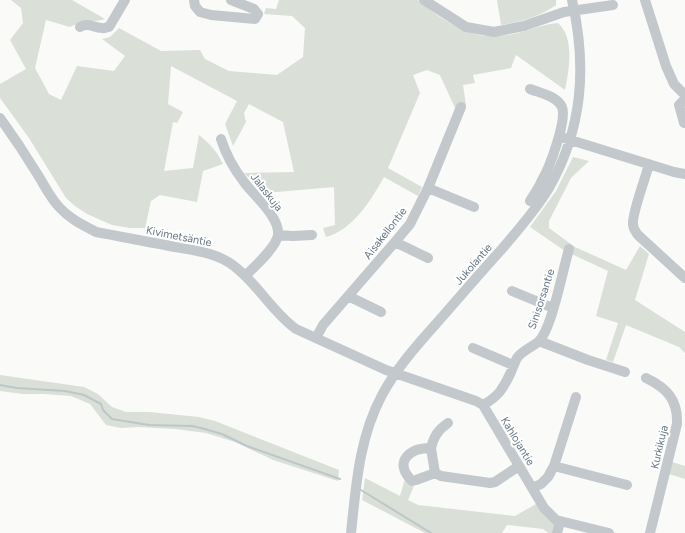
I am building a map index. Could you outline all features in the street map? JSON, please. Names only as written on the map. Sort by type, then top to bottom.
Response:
[{"type":"street","points":[[80,27],[85,24],[102,28],[109,27],[125,0]]},
{"type":"street","points":[[194,0],[195,6],[200,12],[211,15],[255,19],[258,14],[254,9],[230,0]]},
{"type":"street","points":[[424,0],[466,27],[494,32],[524,26],[564,12],[612,5]]},
{"type":"street","name":"Jukolantie","points":[[351,533],[357,472],[364,441],[379,402],[395,373],[412,351],[531,214],[548,189],[570,141],[576,120],[581,72],[580,44],[572,0]]},
{"type":"street","points":[[645,0],[666,66],[674,84],[685,95]]},
{"type":"street","points":[[530,89],[548,95],[555,100],[561,106],[564,117],[551,161],[530,201]]},
{"type":"street","points":[[684,123],[679,106],[685,99]]},
{"type":"street","name":"Aisakellontie","points":[[316,338],[323,325],[410,224],[428,188],[461,107]]},
{"type":"street","name":"Kivimetsäntie","points":[[1,122],[19,144],[60,208],[83,225],[96,232],[224,259],[246,276],[287,322],[296,329],[395,373]]},
{"type":"street","points":[[558,136],[570,141],[685,174]]},
{"type":"street","name":"Jalaskuja","points":[[221,139],[225,152],[244,182],[273,218],[278,235]]},
{"type":"street","points":[[649,164],[633,218],[633,229],[685,278]]},
{"type":"street","points":[[428,188],[474,207]]},
{"type":"street","points":[[246,276],[269,251],[278,235],[293,236],[312,234]]},
{"type":"street","points":[[395,242],[428,258]]},
{"type":"street","name":"Sinisorsantie","points":[[483,406],[493,400],[504,388],[518,357],[539,341],[545,333],[569,249]]},
{"type":"street","points":[[512,291],[553,308]]},
{"type":"street","points":[[348,296],[381,312]]},
{"type":"street","points":[[539,341],[588,360],[625,372]]},
{"type":"street","points":[[474,348],[514,366]]},
{"type":"street","points":[[395,373],[471,399],[483,406]]},
{"type":"street","name":"Kurkikuja","points":[[646,378],[659,384],[668,392],[677,414],[676,424],[650,533]]},
{"type":"street","points":[[532,488],[540,484],[548,477],[554,466],[576,397]]},
{"type":"street","name":"Kahlojantie","points":[[483,406],[532,488],[551,516],[560,522]]},
{"type":"street","points":[[435,473],[431,448],[433,438],[440,429],[448,423]]},
{"type":"street","points":[[431,448],[408,454],[405,459],[404,467],[408,477],[412,481],[435,473]]},
{"type":"street","points":[[435,473],[440,476],[490,483],[496,482],[519,466]]},
{"type":"street","points":[[554,466],[627,485]]},
{"type":"street","points":[[557,533],[560,522],[609,533]]},
{"type":"shaded area","points":[[11,0],[72,0],[105,19],[80,23],[70,27],[46,20],[35,68],[49,94],[61,100],[77,66],[114,71],[125,56],[102,39],[110,37],[119,28],[161,51],[200,50],[205,59],[229,71],[277,75],[303,57],[305,28],[292,16],[264,14],[266,8],[276,9],[279,0],[418,0],[431,11],[455,26],[483,36],[509,35],[558,23],[567,37],[569,46],[568,73],[565,90],[516,55],[511,68],[473,75],[475,83],[463,85],[466,105],[455,108],[440,75],[427,70],[413,75],[420,93],[388,168],[422,187],[418,196],[384,177],[367,204],[353,221],[345,228],[326,237],[323,228],[335,225],[334,187],[265,193],[244,173],[294,172],[283,122],[249,104],[244,113],[246,122],[233,146],[225,124],[237,101],[171,66],[168,104],[183,112],[177,123],[173,122],[164,171],[193,168],[199,135],[213,148],[223,164],[203,171],[197,202],[160,195],[151,201],[145,228],[130,228],[112,225],[87,214],[66,198],[29,138],[0,98],[0,84],[26,69],[10,40],[23,23],[21,8]]},
{"type":"shaded area","points":[[497,0],[556,0],[556,5],[543,13],[530,18],[501,25]]},
{"type":"shaded area","points":[[573,157],[589,161],[571,178],[549,221],[549,228],[575,247],[626,270],[640,246],[649,254],[635,300],[685,332],[685,353],[679,347],[626,325],[613,362],[606,360],[618,323],[596,316],[608,271],[565,251],[530,227],[556,191]]},
{"type":"shaded area","points":[[0,375],[84,387],[98,394],[112,407],[126,412],[149,412],[199,417],[215,421],[339,470],[338,481],[273,460],[235,442],[206,433],[175,429],[138,427],[121,428],[106,425],[90,404],[71,396],[23,394],[0,391]]},
{"type":"shaded area","points":[[672,462],[685,466],[685,479],[669,474]]},
{"type":"shaded area","points":[[365,478],[400,496],[405,479],[414,486],[408,500],[418,505],[515,516],[536,504],[560,522],[552,533],[548,533],[543,529],[507,525],[502,533],[425,533],[362,500]]},
{"type":"waterway","points":[[0,385],[17,388],[65,391],[84,395],[101,404],[103,410],[112,419],[149,425],[192,426],[201,428],[222,434],[247,446],[340,479]]},
{"type":"waterway","points":[[361,490],[431,533]]}]
